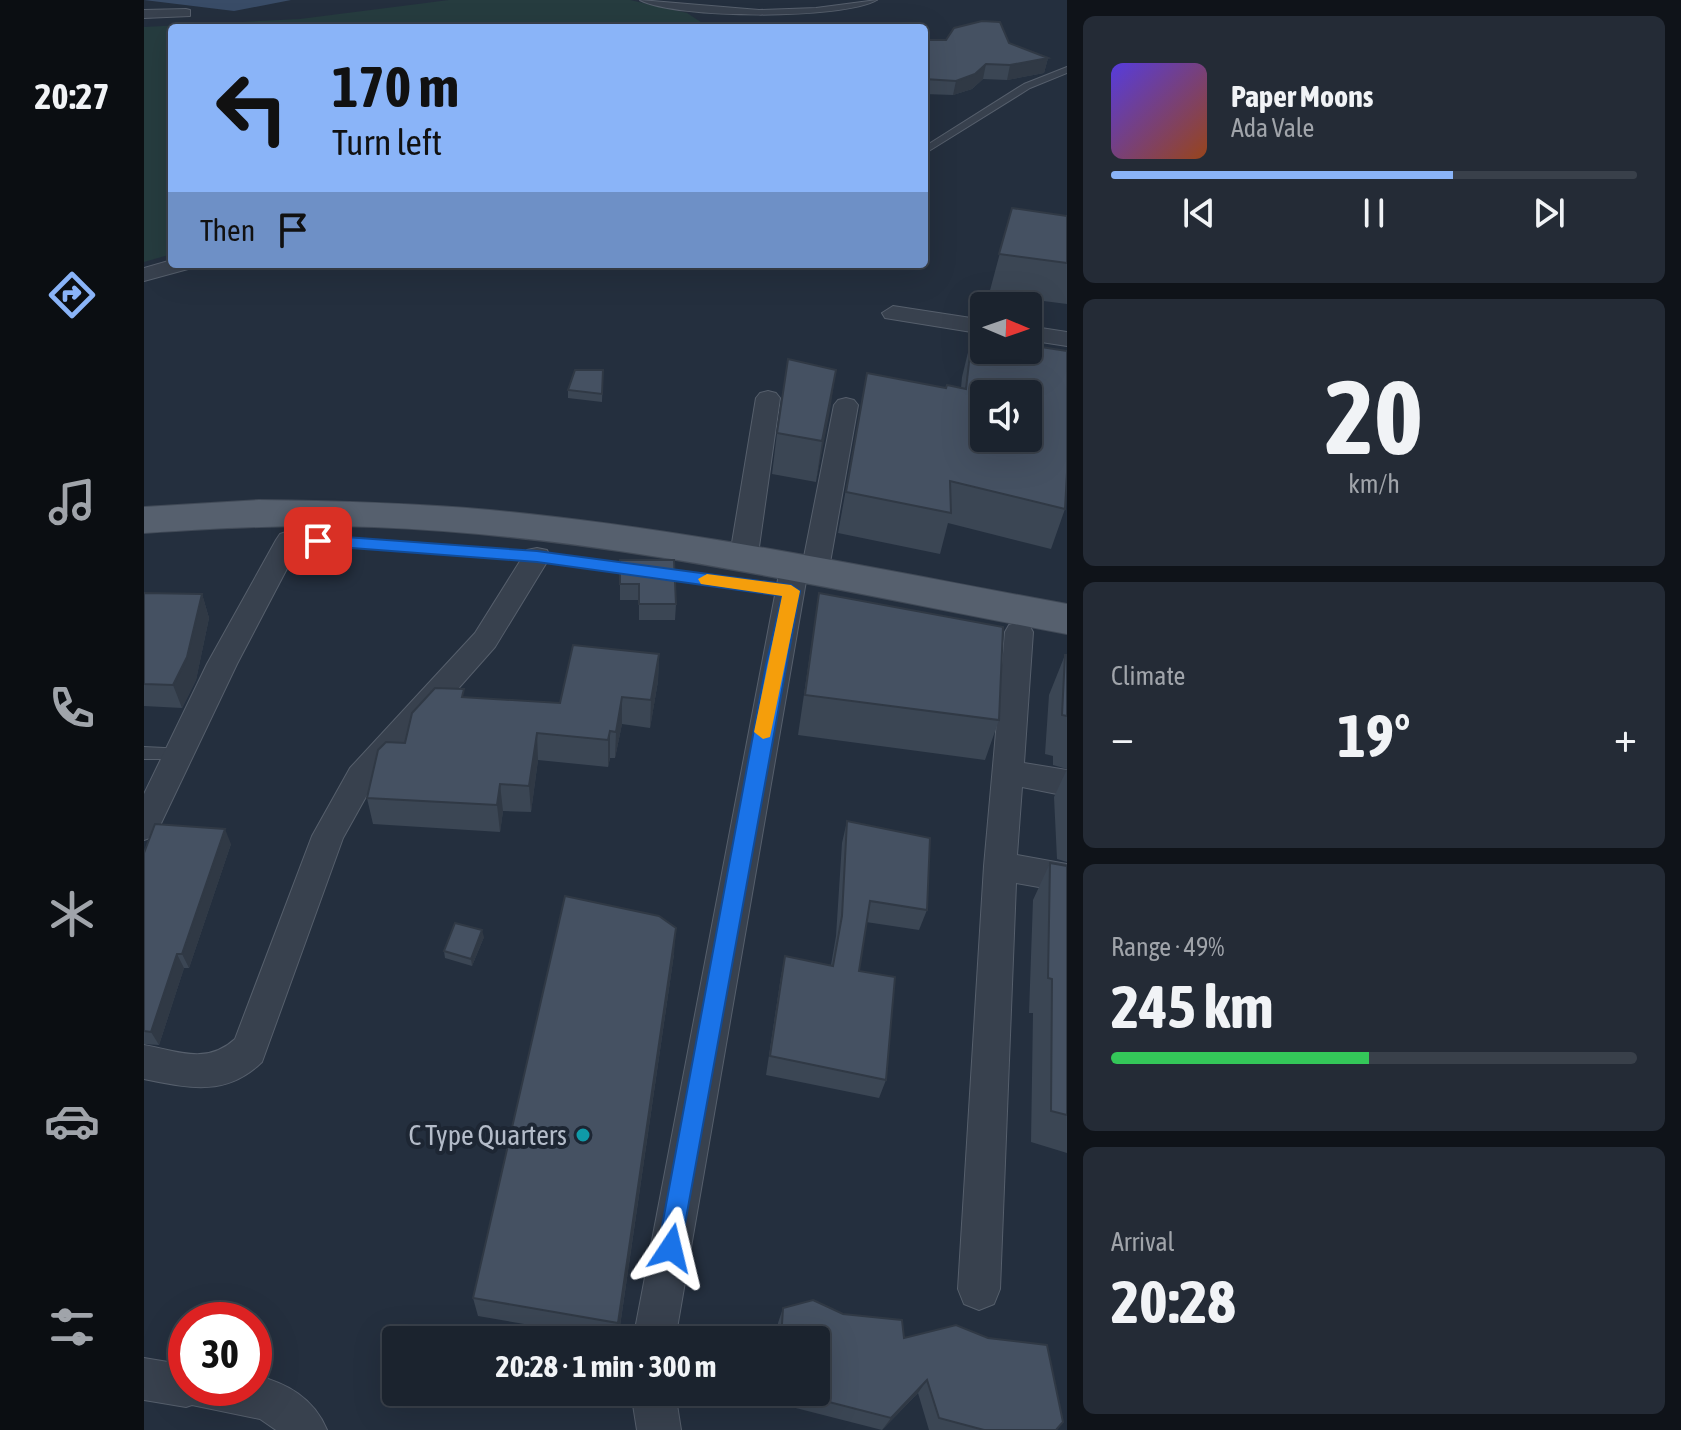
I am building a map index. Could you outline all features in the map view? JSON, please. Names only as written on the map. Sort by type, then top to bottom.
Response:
[{"type":"main road","points":[[144,520],[267,511],[414,517],[557,532],[743,561],[800,578],[1067,642]]},
{"type":"main road","points":[[144,551],[289,540],[347,541],[800,578],[1067,619]]},
{"type":"street","points":[[144,14],[186,13]]},
{"type":"street","points":[[144,275],[168,268]]},
{"type":"street","points":[[893,313],[970,325]]},
{"type":"street","points":[[1042,335],[1067,339]]},
{"type":"street","points":[[743,561],[768,398]]},
{"type":"street","points":[[657,1326],[775,665],[846,405]]},
{"type":"street","points":[[144,827],[222,664],[289,540]]},
{"type":"street","points":[[144,1062],[212,1073],[234,1067],[249,1050],[328,836],[361,777],[485,640],[537,557]]},
{"type":"street","points":[[979,1289],[1000,866],[1019,632]]},
{"type":"street","points":[[1007,772],[1067,783]]},
{"type":"street","points":[[1000,866],[1067,878]]},
{"type":"street","points":[[144,1379],[168,1383]]},
{"type":"street","points":[[272,1403],[293,1413],[305,1430]]},
{"type":"street","points":[[655,1406],[659,1430]]},
{"type":"lane","points":[[644,0],[709,11],[762,15],[826,9],[873,0]]},
{"type":"lane","points":[[928,148],[1027,86],[1067,70]]},
{"type":"lane","points":[[144,753],[179,754]]},
{"type":"green space","points":[[449,0],[630,0],[687,13],[704,24],[202,24],[300,19]]},
{"type":"green space","points":[[168,26],[168,255],[144,262],[144,27]]},
{"type":"water","points":[[144,0],[291,0],[234,11]]},
{"type":"building","points":[[982,21],[1000,22],[1009,43],[1048,58],[1010,65],[986,64],[975,74],[956,81],[928,79],[928,40],[946,40],[954,28]]},
{"type":"building","points":[[1012,208],[1067,216],[1067,263],[999,254]]},
{"type":"building","points":[[1042,347],[1067,351],[1065,509],[950,481],[951,513],[846,492],[867,373],[946,388],[947,385],[966,389],[970,354],[970,364],[1042,364]]},
{"type":"building","points":[[788,359],[836,370],[822,441],[777,433]]},
{"type":"building","points":[[575,370],[603,370],[602,394],[568,390]]},
{"type":"building","points":[[620,560],[674,560],[676,604],[639,604],[639,584],[620,584]]},
{"type":"building","points":[[144,593],[202,594],[187,657],[173,685],[144,684]]},
{"type":"building","points":[[819,593],[1003,627],[999,720],[805,695]]},
{"type":"building","points":[[573,645],[659,654],[651,700],[622,697],[616,732],[610,731],[608,740],[537,733],[529,786],[500,784],[497,805],[367,798],[378,750],[386,742],[405,743],[412,713],[435,688],[464,689],[462,697],[560,703]]},
{"type":"building","points":[[1067,655],[1067,716],[1062,715]]},
{"type":"building","points":[[847,821],[930,838],[927,910],[870,901],[859,971],[895,977],[886,1080],[770,1056],[785,956],[833,966],[842,916]]},
{"type":"building","points":[[155,824],[225,829],[182,954],[177,954],[151,1032],[144,1031],[144,853]]},
{"type":"building","points":[[1050,863],[1067,866],[1067,1115],[1051,1111],[1052,979],[1048,978]]},
{"type":"building","name":"C Type Quarters","points":[[565,896],[659,916],[676,928],[618,1323],[473,1298]]},
{"type":"building","points":[[455,923],[482,930],[471,959],[444,951]]},
{"type":"building","points":[[813,1300],[843,1314],[902,1320],[904,1338],[956,1325],[988,1338],[1047,1345],[1063,1422],[1056,1430],[984,1430],[939,1418],[927,1380],[891,1418],[830,1402],[830,1326],[782,1326],[783,1308]]},
{"type":"slow traffic","points":[[707,579],[791,591],[763,732]]},
{"type":"place","name":"C Type Quarters","points":[[583,1135]]},
{"type":"route","points":[[318,541],[537,557],[791,591],[775,665],[671,1248]]}]
